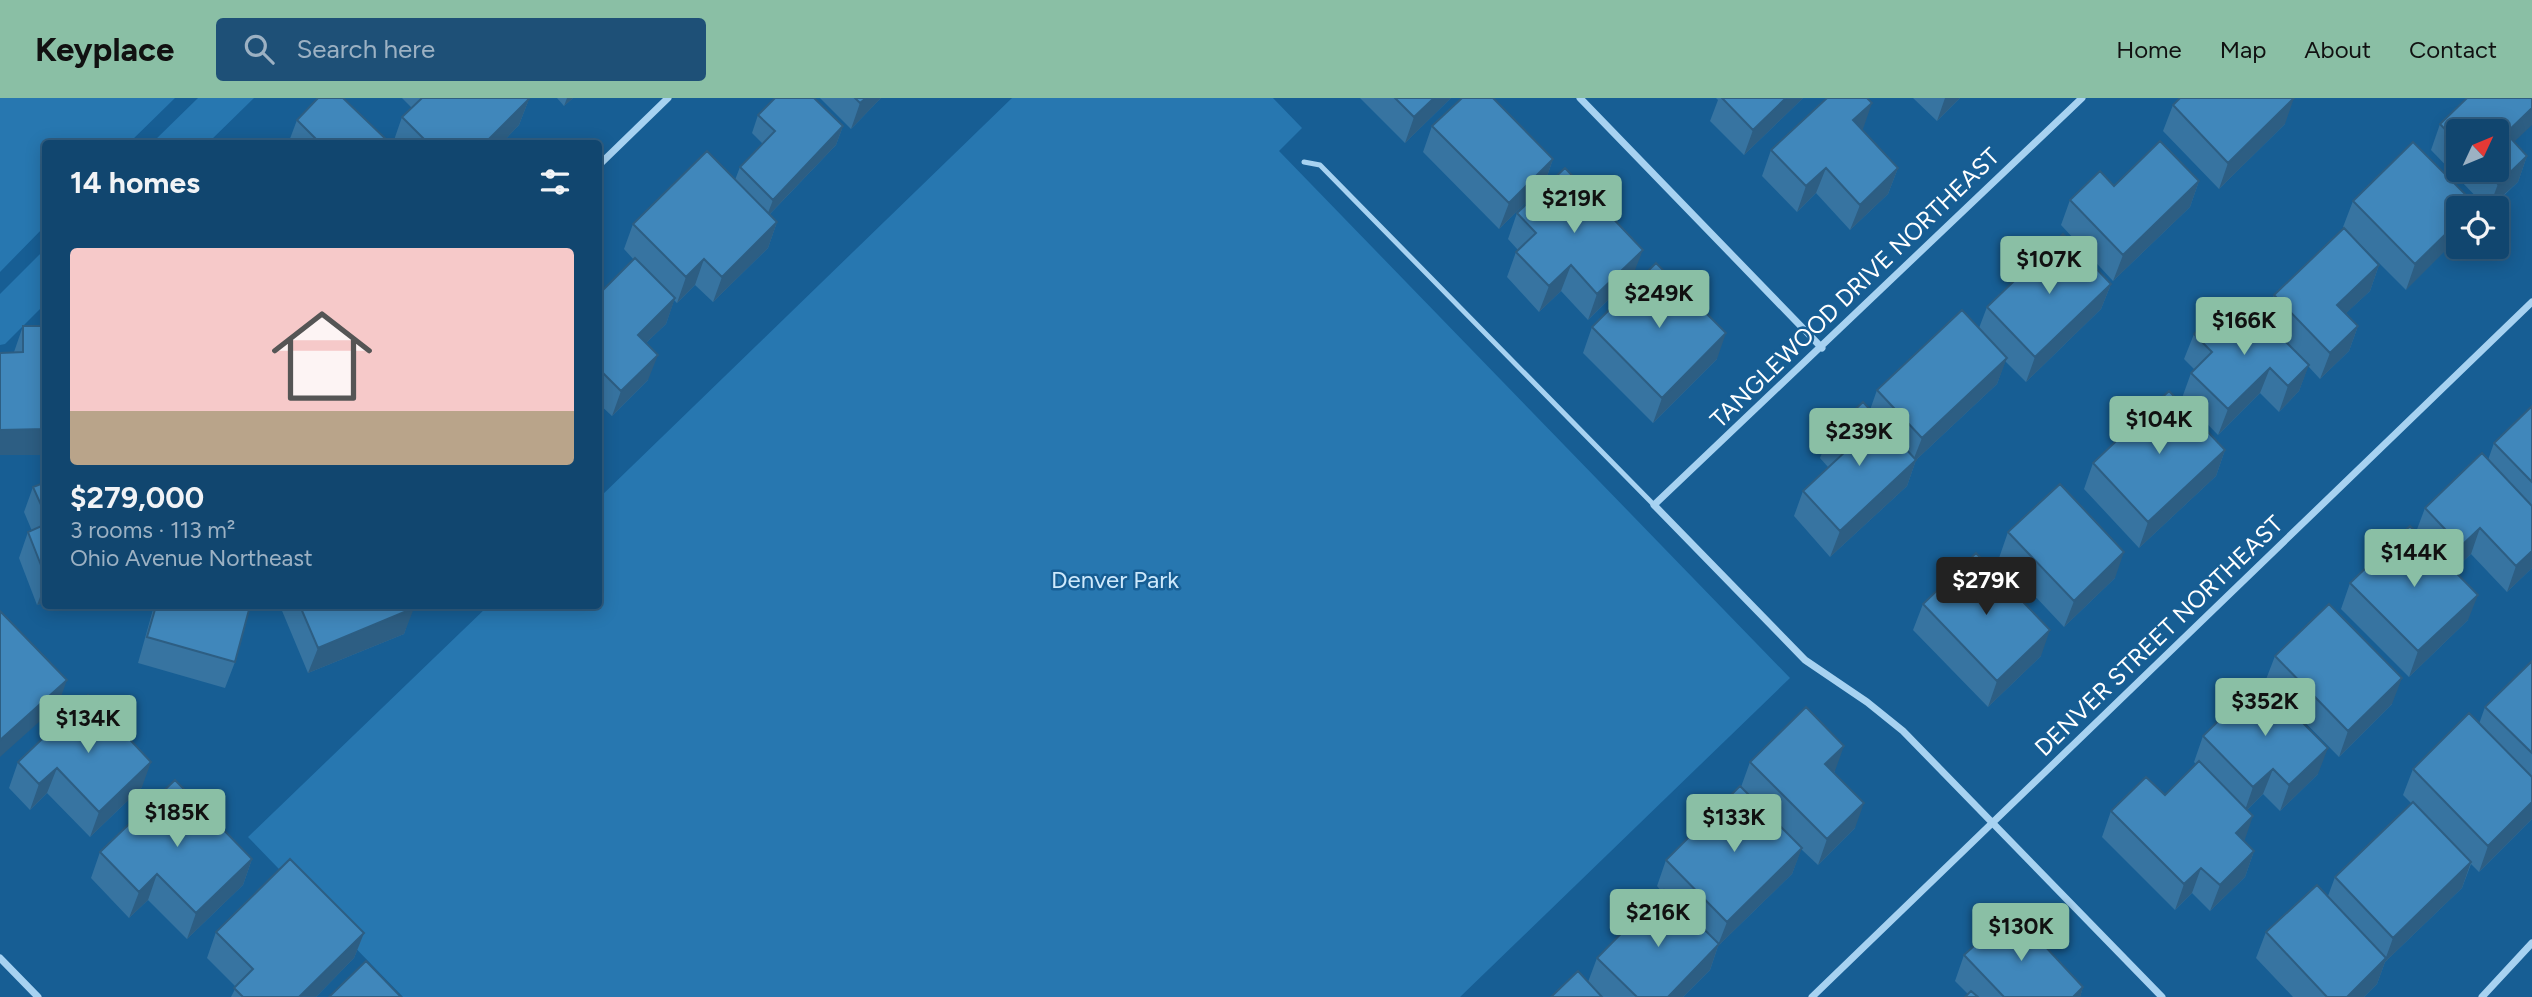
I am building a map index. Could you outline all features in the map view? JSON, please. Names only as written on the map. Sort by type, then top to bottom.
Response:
[{"type":"street","points":[[602,162],[668,98]]},
{"type":"street","points":[[1580,98],[1822,348]]},
{"type":"street","name":"TANGLEWOOD DRIVE NORTHEAST","points":[[1654,505],[2082,98]]},
{"type":"street","name":"DENVER STREET NORTHEAST","points":[[1812,997],[2532,302]]},
{"type":"street","points":[[1654,505],[1805,660],[1867,702],[1903,731],[2162,997]]},
{"type":"street","points":[[2482,997],[2532,943]]},
{"type":"street","points":[[0,958],[38,997]]},
{"type":"lane","points":[[1304,162],[1320,165],[1654,505]]},
{"type":"green space","points":[[0,98],[175,98],[132,140],[42,140],[42,229],[0,272]]},
{"type":"green space","points":[[198,98],[254,98],[211,140],[155,140]]},
{"type":"green space","name":"Denver Park","points":[[1012,98],[1273,98],[1302,128],[1279,151],[1790,678],[1460,997],[403,997],[248,837],[485,609],[602,609],[602,495]]},
{"type":"green space","points":[[42,252],[42,307],[5,344],[0,345],[0,294]]},
{"type":"building","points":[[318,98],[343,98],[387,140],[317,140],[297,120]]},
{"type":"building","points":[[422,98],[529,99],[488,140],[425,140],[402,117]]},
{"type":"building","points":[[775,98],[814,98],[843,126],[773,200],[740,167],[775,131],[758,115]]},
{"type":"building","points":[[1395,98],[1434,98],[1414,117]]},
{"type":"building","points":[[1462,98],[1493,98],[1553,159],[1509,203],[1432,126]]},
{"type":"building","points":[[1722,98],[1786,98],[1753,130]]},
{"type":"building","points":[[1827,98],[1867,98],[1872,103],[1853,120],[1898,168],[1860,205],[1826,168],[1806,186],[1771,150]]},
{"type":"building","points":[[2180,98],[2294,98],[2228,163],[2173,105]]},
{"type":"building","points":[[2467,98],[2532,98],[2532,108],[2510,129],[2510,119],[2446,119],[2446,130],[2440,124]]},
{"type":"building","points":[[2510,137],[2527,156],[2510,172]]},
{"type":"building","points":[[2160,141],[2199,181],[2123,255],[2070,200],[2100,171],[2114,186]]},
{"type":"building","points":[[2413,142],[2446,175],[2446,182],[2453,182],[2467,196],[2446,196],[2446,234],[2415,264],[2353,201]]},
{"type":"building","points":[[707,151],[777,222],[722,277],[704,259],[686,277],[633,224]]},
{"type":"building","points":[[1565,168],[1643,250],[1597,294],[1571,265],[1549,286],[1516,252],[1536,233],[1517,213]]},
{"type":"building","points":[[2344,228],[2379,265],[2337,305],[2358,326],[2330,353],[2274,295]]},
{"type":"building","points":[[2063,234],[2111,284],[2035,357],[1987,307]]},
{"type":"building","points":[[635,258],[675,298],[638,335],[658,355],[621,391],[602,372],[602,291]]},
{"type":"building","points":[[1656,263],[1726,333],[1662,398],[1592,327]]},
{"type":"building","points":[[1962,310],[2007,358],[1922,438],[1877,390]]},
{"type":"building","points":[[2254,310],[2309,365],[2288,386],[2270,368],[2228,409],[2191,373],[2212,352],[2194,334],[2215,313],[2233,331]]},
{"type":"building","points":[[23,326],[42,326],[42,429],[0,430],[0,353],[23,352]]},
{"type":"building","points":[[2169,391],[2225,450],[2148,522],[2093,463]]},
{"type":"building","points":[[1863,402],[1916,460],[1840,531],[1803,491],[1846,451],[1830,433]]},
{"type":"building","points":[[2532,406],[2532,482],[2494,443]]},
{"type":"building","points":[[2482,453],[2532,506],[2532,551],[2516,566],[2480,528],[2461,546],[2425,508]]},
{"type":"building","points":[[42,484],[42,507],[33,487]]},
{"type":"building","points":[[2060,484],[2124,552],[2074,601],[2008,532]]},
{"type":"building","points":[[42,526],[42,568],[28,532]]},
{"type":"building","points":[[2410,526],[2478,595],[2418,651],[2350,583]]},
{"type":"building","points":[[1976,553],[2050,630],[1997,681],[1923,604]]},
{"type":"building","points":[[2329,604],[2402,678],[2348,731],[2275,656]]},
{"type":"building","points":[[155,609],[249,609],[235,662],[147,637]]},
{"type":"building","points":[[301,609],[412,609],[318,648]]},
{"type":"building","points":[[0,611],[67,680],[0,740]]},
{"type":"building","points":[[2532,661],[2532,753],[2485,707]]},
{"type":"building","points":[[2260,680],[2328,748],[2289,785],[2273,769],[2253,787],[2203,736]]},
{"type":"building","points":[[88,695],[151,762],[99,812],[57,768],[39,784],[18,762]]},
{"type":"building","points":[[1806,707],[1844,746],[1825,764],[1864,803],[1827,839],[1750,762]]},
{"type":"building","points":[[2469,713],[2532,777],[2532,802],[2488,846],[2413,769]]},
{"type":"building","points":[[2199,761],[2253,816],[2236,833],[2254,851],[2220,885],[2201,868],[2184,884],[2111,811],[2146,777],[2165,795]]},
{"type":"building","points":[[175,780],[252,859],[196,913],[157,874],[139,892],[100,852]]},
{"type":"building","points":[[1740,786],[1802,848],[1727,922],[1666,860]]},
{"type":"building","points":[[2413,802],[2471,862],[2393,938],[2335,877]]},
{"type":"building","points":[[290,859],[364,933],[299,997],[243,997],[234,988],[253,969],[216,932]]},
{"type":"building","points":[[2317,885],[2386,958],[2347,997],[2327,997],[2266,932]]},
{"type":"building","points":[[1664,890],[1719,944],[1668,997],[1637,997],[1597,958]]},
{"type":"building","points":[[2012,911],[2083,987],[2073,997],[2004,997],[1964,955]]},
{"type":"building","points":[[366,961],[401,997],[329,997]]},
{"type":"building","points":[[1578,971],[1602,997],[1551,997]]},
{"type":"building","points":[[1971,991],[1978,997],[1965,997]]}]
